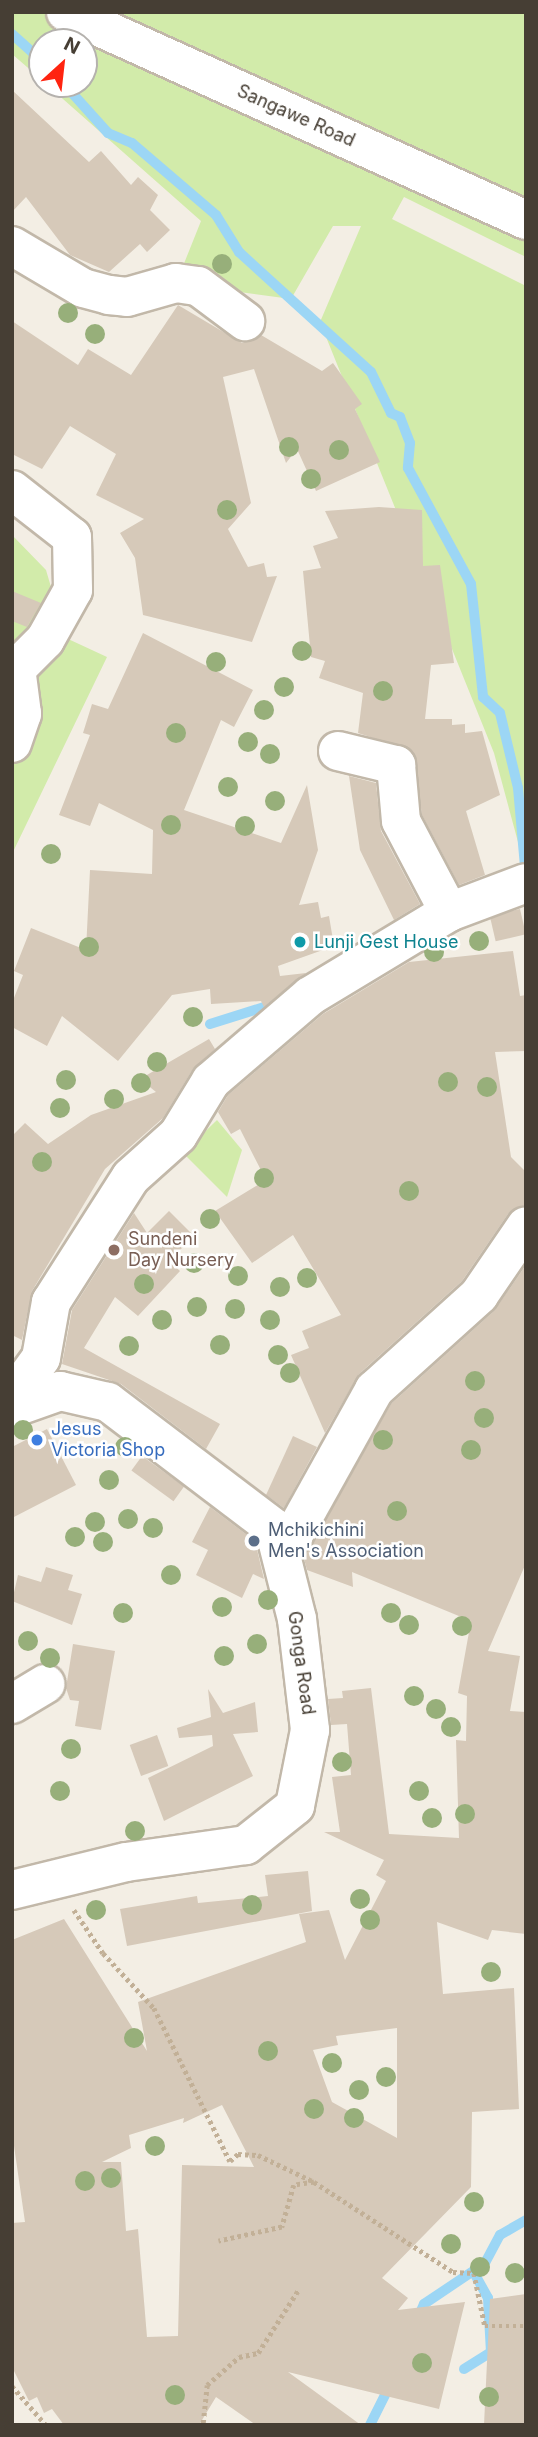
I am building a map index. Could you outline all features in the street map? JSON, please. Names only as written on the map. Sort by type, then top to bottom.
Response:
[{"type":"street","name":"Sangawe Road","points":[[66,12],[526,220]]},
{"type":"street","points":[[12,246],[83,288],[109,295],[127,298],[176,283],[198,286],[244,321]]},
{"type":"street","points":[[12,490],[72,537],[73,590],[45,640],[14,671],[22,714],[12,743]]},
{"type":"street","points":[[338,751],[396,765],[401,821],[449,912]]},
{"type":"street","points":[[12,1398],[41,1358],[51,1302],[131,1177],[178,1135],[211,1081],[271,1035],[288,1011],[449,912],[526,883]]},
{"type":"street","points":[[12,1408],[60,1391],[108,1402],[290,1538],[374,1390],[480,1295],[526,1226]]},
{"type":"street","name":"Gonga Road","points":[[12,1889],[50,1879],[246,1845],[295,1806],[310,1730],[297,1619],[274,1528]]},
{"type":"street","points":[[12,1704],[45,1684]]},
{"type":"path","points":[[50,1879],[103,1953],[154,2008],[230,2161],[238,2154],[258,2155],[314,2182],[453,2272],[474,2273],[485,2326],[526,2326]]},
{"type":"path","points":[[219,2241],[282,2227],[295,2185],[314,2182]]},
{"type":"path","points":[[205,2424],[207,2385],[239,2357],[258,2353],[299,2289]]},
{"type":"path","points":[[12,2386],[46,2425]]},
{"type":"green space","points":[[12,12],[526,12],[526,257],[404,197],[392,219],[526,286],[526,843],[518,842],[494,753],[320,322],[361,226],[333,226],[291,299],[225,290],[181,271],[201,221],[62,98],[98,98],[98,28],[28,28],[28,68],[12,54]]},
{"type":"green space","points":[[12,535],[46,570],[66,638],[107,657],[12,854]]},
{"type":"green space","points":[[217,1120],[242,1150],[227,1197],[183,1153]]},
{"type":"building","points":[[12,90],[89,162],[101,151],[131,185],[138,177],[158,195],[150,210],[170,230],[147,252],[140,244],[109,272],[70,255],[26,197],[12,212]]},
{"type":"building","points":[[178,305],[242,343],[261,335],[322,371],[333,363],[362,404],[355,409],[380,462],[316,491],[297,449],[286,463],[254,369],[223,377],[251,503],[228,529],[248,567],[264,563],[267,577],[277,576],[252,642],[143,615],[135,558],[120,533],[144,519],[96,495],[116,454],[70,426],[42,469],[12,454],[12,321],[78,365],[88,349],[131,375]]},
{"type":"building","points":[[379,507],[422,510],[423,566],[440,565],[454,663],[431,665],[425,719],[452,719],[452,725],[465,724],[465,733],[482,731],[500,795],[466,811],[485,875],[459,885],[422,815],[413,751],[358,733],[363,693],[319,678],[325,661],[311,657],[303,571],[321,568],[313,546],[338,538],[325,511]]},
{"type":"building","points":[[12,591],[41,603],[27,627],[12,621]]},
{"type":"building","points":[[143,633],[253,690],[234,727],[221,720],[184,810],[281,843],[307,785],[318,850],[299,905],[318,902],[321,918],[329,916],[334,946],[278,966],[280,976],[306,973],[264,1007],[261,1001],[211,1004],[210,989],[172,995],[118,1061],[62,1016],[47,1046],[12,1027],[12,1003],[23,975],[14,971],[31,928],[86,950],[90,870],[152,874],[153,830],[99,803],[90,826],[59,815],[90,735],[83,733],[92,704],[108,709]]},
{"type":"building","points":[[349,776],[376,783],[381,831],[420,904],[394,920],[360,850]]},
{"type":"building","points":[[520,909],[526,934],[496,941],[490,916]]},
{"type":"building","points":[[513,951],[520,996],[526,995],[526,1051],[495,1052],[511,1157],[526,1172],[526,1204],[508,1214],[462,1281],[359,1374],[325,1433],[291,1355],[309,1348],[302,1331],[341,1315],[293,1235],[252,1263],[215,1211],[266,1180],[240,1129],[231,1134],[218,1112],[228,1095],[323,1014],[409,962]]},
{"type":"building","points":[[209,1039],[215,1049],[193,1069],[163,1118],[105,1169],[32,1291],[22,1340],[12,1335],[12,1136],[25,1123],[48,1144],[91,1115],[156,1092],[140,1079]]},
{"type":"building","points":[[169,1211],[194,1236],[169,1261],[180,1271],[138,1316],[115,1297],[84,1348],[220,1424],[206,1449],[121,1384],[62,1364],[72,1310],[134,1213],[147,1233]]},
{"type":"building","points":[[526,1265],[526,1563],[488,1651],[520,1656],[510,1711],[526,1712],[526,1934],[492,1930],[488,1940],[437,1922],[443,1994],[514,1988],[519,2109],[472,2112],[471,2187],[382,2278],[408,2298],[398,2310],[465,2302],[439,2409],[288,2372],[361,2425],[256,2425],[216,2397],[199,2425],[64,2425],[52,2409],[44,2413],[37,2397],[29,2401],[12,2367],[12,2223],[25,2222],[12,2132],[12,1940],[64,1919],[147,2051],[138,2002],[306,1942],[299,1914],[329,1910],[345,1960],[386,1881],[376,1875],[384,1860],[324,1832],[340,1832],[332,1777],[351,1775],[347,1724],[331,1725],[328,1699],[343,1698],[342,1691],[371,1688],[389,1834],[459,1838],[456,1740],[466,1741],[467,1696],[458,1693],[471,1621],[352,1572],[353,1587],[307,1570],[303,1555],[391,1404],[494,1311]],"holes":[[[397,2028],[397,2138],[332,2102],[313,2050],[338,2045],[336,2036]],[[222,2105],[254,2167],[182,2165],[178,2336],[147,2337],[138,2229],[126,2231],[121,2162],[102,2162],[131,2148],[129,2135],[184,2118],[183,2123]]]},
{"type":"building","points":[[47,1429],[76,1485],[12,1518],[12,1447]]},
{"type":"building","points":[[293,1436],[317,1447],[284,1508],[266,1495]]},
{"type":"building","points":[[142,1456],[184,1487],[173,1501],[131,1471]]},
{"type":"building","points":[[210,1507],[255,1541],[264,1579],[253,1574],[242,1598],[196,1575],[208,1550],[192,1542]]},
{"type":"building","points":[[46,1567],[73,1575],[68,1590],[82,1594],[72,1625],[12,1601],[18,1575],[41,1582]]},
{"type":"building","points":[[73,1644],[115,1651],[101,1730],[75,1726],[79,1701],[70,1700],[66,1688]]},
{"type":"building","points":[[208,1689],[223,1713],[255,1702],[258,1732],[233,1734],[253,1776],[164,1821],[148,1778],[213,1746],[212,1735],[179,1738],[177,1728],[211,1717]]},
{"type":"building","points":[[157,1735],[168,1766],[141,1776],[130,1745]]},
{"type":"building","points":[[308,1871],[312,1911],[127,1946],[120,1909],[197,1896],[198,1903],[268,1896],[265,1875]]},
{"type":"building","points":[[526,2294],[526,2425],[484,2425],[490,2299]]},
{"type":"waterway","points":[[12,34],[28,48]]},
{"type":"waterway","points":[[77,98],[108,133],[132,143],[216,215],[239,252],[371,372],[391,413],[400,417],[410,443],[408,468],[471,584],[483,697],[500,713],[518,788],[526,878]]},
{"type":"waterway","points":[[210,1024],[277,1003]]},
{"type":"waterway","points":[[418,2318],[424,2304],[485,2263],[500,2235],[526,2220]]},
{"type":"waterway","points":[[464,2369],[491,2352],[488,2298],[474,2273]]},
{"type":"waterway","points":[[370,2425],[390,2385]]},
{"type":"place","name":"Lunji Gest House","points":[[300,942]]},
{"type":"place","name":"Sundeni Day Nursery","points":[[114,1250]]},
{"type":"place","name":"Jesus Victoria Shop","points":[[37,1440]]},
{"type":"place","name":"Mchikichini Men's Association","points":[[254,1541]]}]
